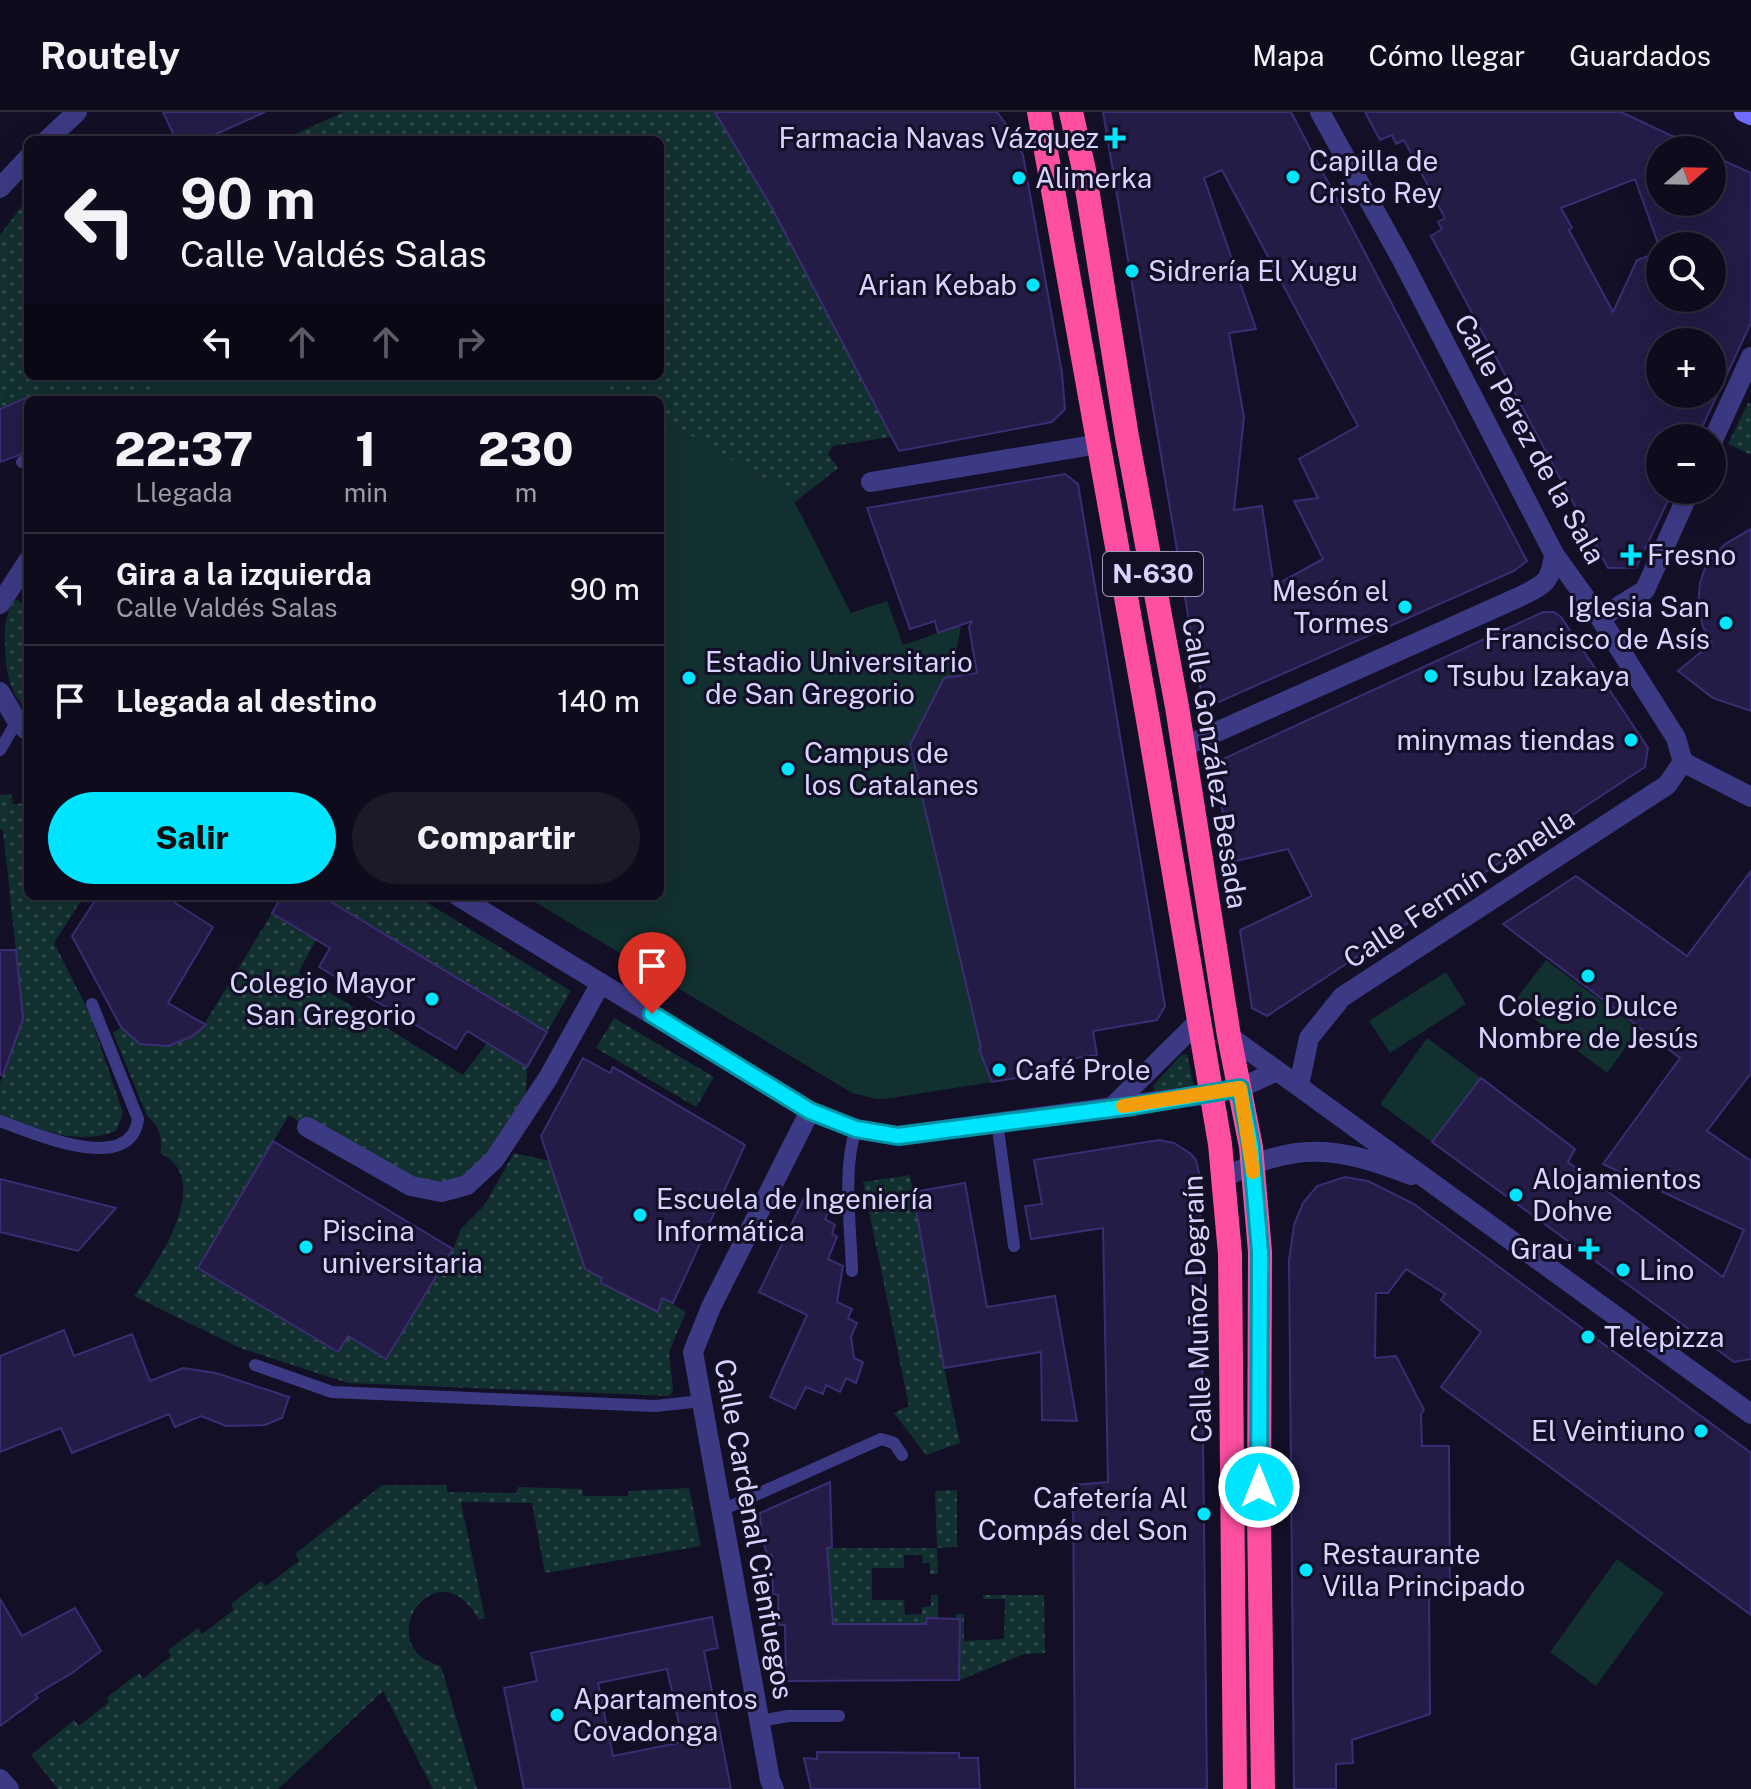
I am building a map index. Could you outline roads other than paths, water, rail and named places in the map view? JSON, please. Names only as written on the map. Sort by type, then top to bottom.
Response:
[{"type":"highway","name":"Calle González Besada","points":[[1071,112],[1084,170],[1127,437],[1183,747],[1229,1036]]},
{"type":"highway","name":"Calle González Besada","points":[[1038,115],[1099,444],[1199,1021]]},
{"type":"highway","name":"Calle Muñoz Degraín","points":[[1199,1021],[1223,1178],[1230,1254],[1235,1789]]},
{"type":"highway","name":"Calle Muñoz Degraín","points":[[1229,1036],[1252,1164],[1260,1252],[1259,1516],[1263,1789]]},
{"type":"street","points":[[51,136],[77,112]]},
{"type":"street","name":"Calle Pérez de la Sala","points":[[1320,112],[1401,258],[1554,554],[1600,618],[1676,738],[1683,762]]},
{"type":"street","points":[[1744,112],[1751,115]]},
{"type":"street","points":[[0,188],[24,162]]},
{"type":"street","points":[[1720,424],[1751,357]]},
{"type":"street","points":[[871,482],[1099,444]]},
{"type":"street","points":[[1600,618],[1645,590],[1684,504]]},
{"type":"street","points":[[1183,747],[1531,591],[1546,583],[1552,572],[1554,554]]},
{"type":"street","points":[[0,604],[24,567]]},
{"type":"street","points":[[0,692],[23,726]]},
{"type":"street","points":[[1683,762],[1751,797]]},
{"type":"street","name":"Calle Fermín Canella","points":[[1299,1085],[1309,1038],[1342,997],[1667,785],[1683,762]]},
{"type":"street","points":[[465,900],[810,1111],[856,1129],[898,1136],[1210,1094],[1240,1088],[1277,1071]]},
{"type":"street","points":[[307,1127],[411,1186],[441,1192],[467,1185],[494,1160],[548,1078],[601,983]]},
{"type":"street","points":[[1112,1107],[1199,1021]]},
{"type":"street","points":[[1229,1036],[1751,1414]]},
{"type":"street","name":"Calle Cardenal Cienfuegos","points":[[774,1789],[693,1352],[711,1307],[810,1111]]},
{"type":"street","points":[[1223,1178],[1282,1154],[1327,1150],[1367,1158],[1437,1186]]},
{"type":"street","points":[[0,1779],[9,1789]]},
{"type":"lane","points":[[0,750],[23,726]]},
{"type":"lane","points":[[0,1121],[67,1144],[93,1149],[121,1144],[136,1129],[138,1119],[92,1004]]},
{"type":"lane","points":[[997,1122],[1014,1246]]},
{"type":"lane","points":[[852,1271],[849,1180],[851,1142],[856,1129]]},
{"type":"lane","points":[[255,1365],[332,1392],[655,1406],[702,1401]]},
{"type":"lane","points":[[722,1510],[881,1439],[894,1443],[902,1455]]},
{"type":"lane","points":[[760,1721],[788,1716],[839,1716]]},
{"type":"place","name":"Farmacia Navas Vázquez","points":[[1115,138]]},
{"type":"place","name":"Capilla de Cristo Rey","points":[[1293,177]]},
{"type":"place","name":"Alimerka","points":[[1019,178]]},
{"type":"place","name":"Sidrería El Xugu","points":[[1132,271]]},
{"type":"place","name":"Arian Kebab","points":[[1033,285]]},
{"type":"place","name":"Fresno","points":[[1631,555]]},
{"type":"place","name":"Mesón el Tormes","points":[[1405,607]]},
{"type":"place","name":"Iglesia San Francisco de Asís","points":[[1726,623]]},
{"type":"place","name":"Tsubu Izakaya","points":[[1431,676]]},
{"type":"place","name":"Estadio Universitario de San Gregorio","points":[[689,678]]},
{"type":"place","name":"minymas tiendas","points":[[1631,740]]},
{"type":"place","name":"Campus de los Catalanes","points":[[788,769]]},
{"type":"place","name":"Colegio Dulce Nombre de Jesús","points":[[1588,976]]},
{"type":"place","name":"Colegio Mayor San Gregorio","points":[[432,999]]},
{"type":"place","name":"Café Prole","points":[[999,1070]]},
{"type":"place","name":"Alojamientos Dohve","points":[[1516,1195]]},
{"type":"place","name":"Escuela de Ingeniería Informática","points":[[640,1215]]},
{"type":"place","name":"Piscina universitaria","points":[[306,1247]]},
{"type":"place","name":"Grau","points":[[1589,1249]]},
{"type":"place","name":"Lino","points":[[1623,1270]]},
{"type":"place","name":"Telepizza","points":[[1588,1337]]},
{"type":"place","name":"El Veintiuno","points":[[1701,1431]]},
{"type":"place","name":"Cafetería Al Compás del Son","points":[[1204,1514]]},
{"type":"place","name":"Restaurante Villa Principado","points":[[1306,1570]]},
{"type":"place","name":"Apartamentos Covadonga","points":[[557,1715]]}]
